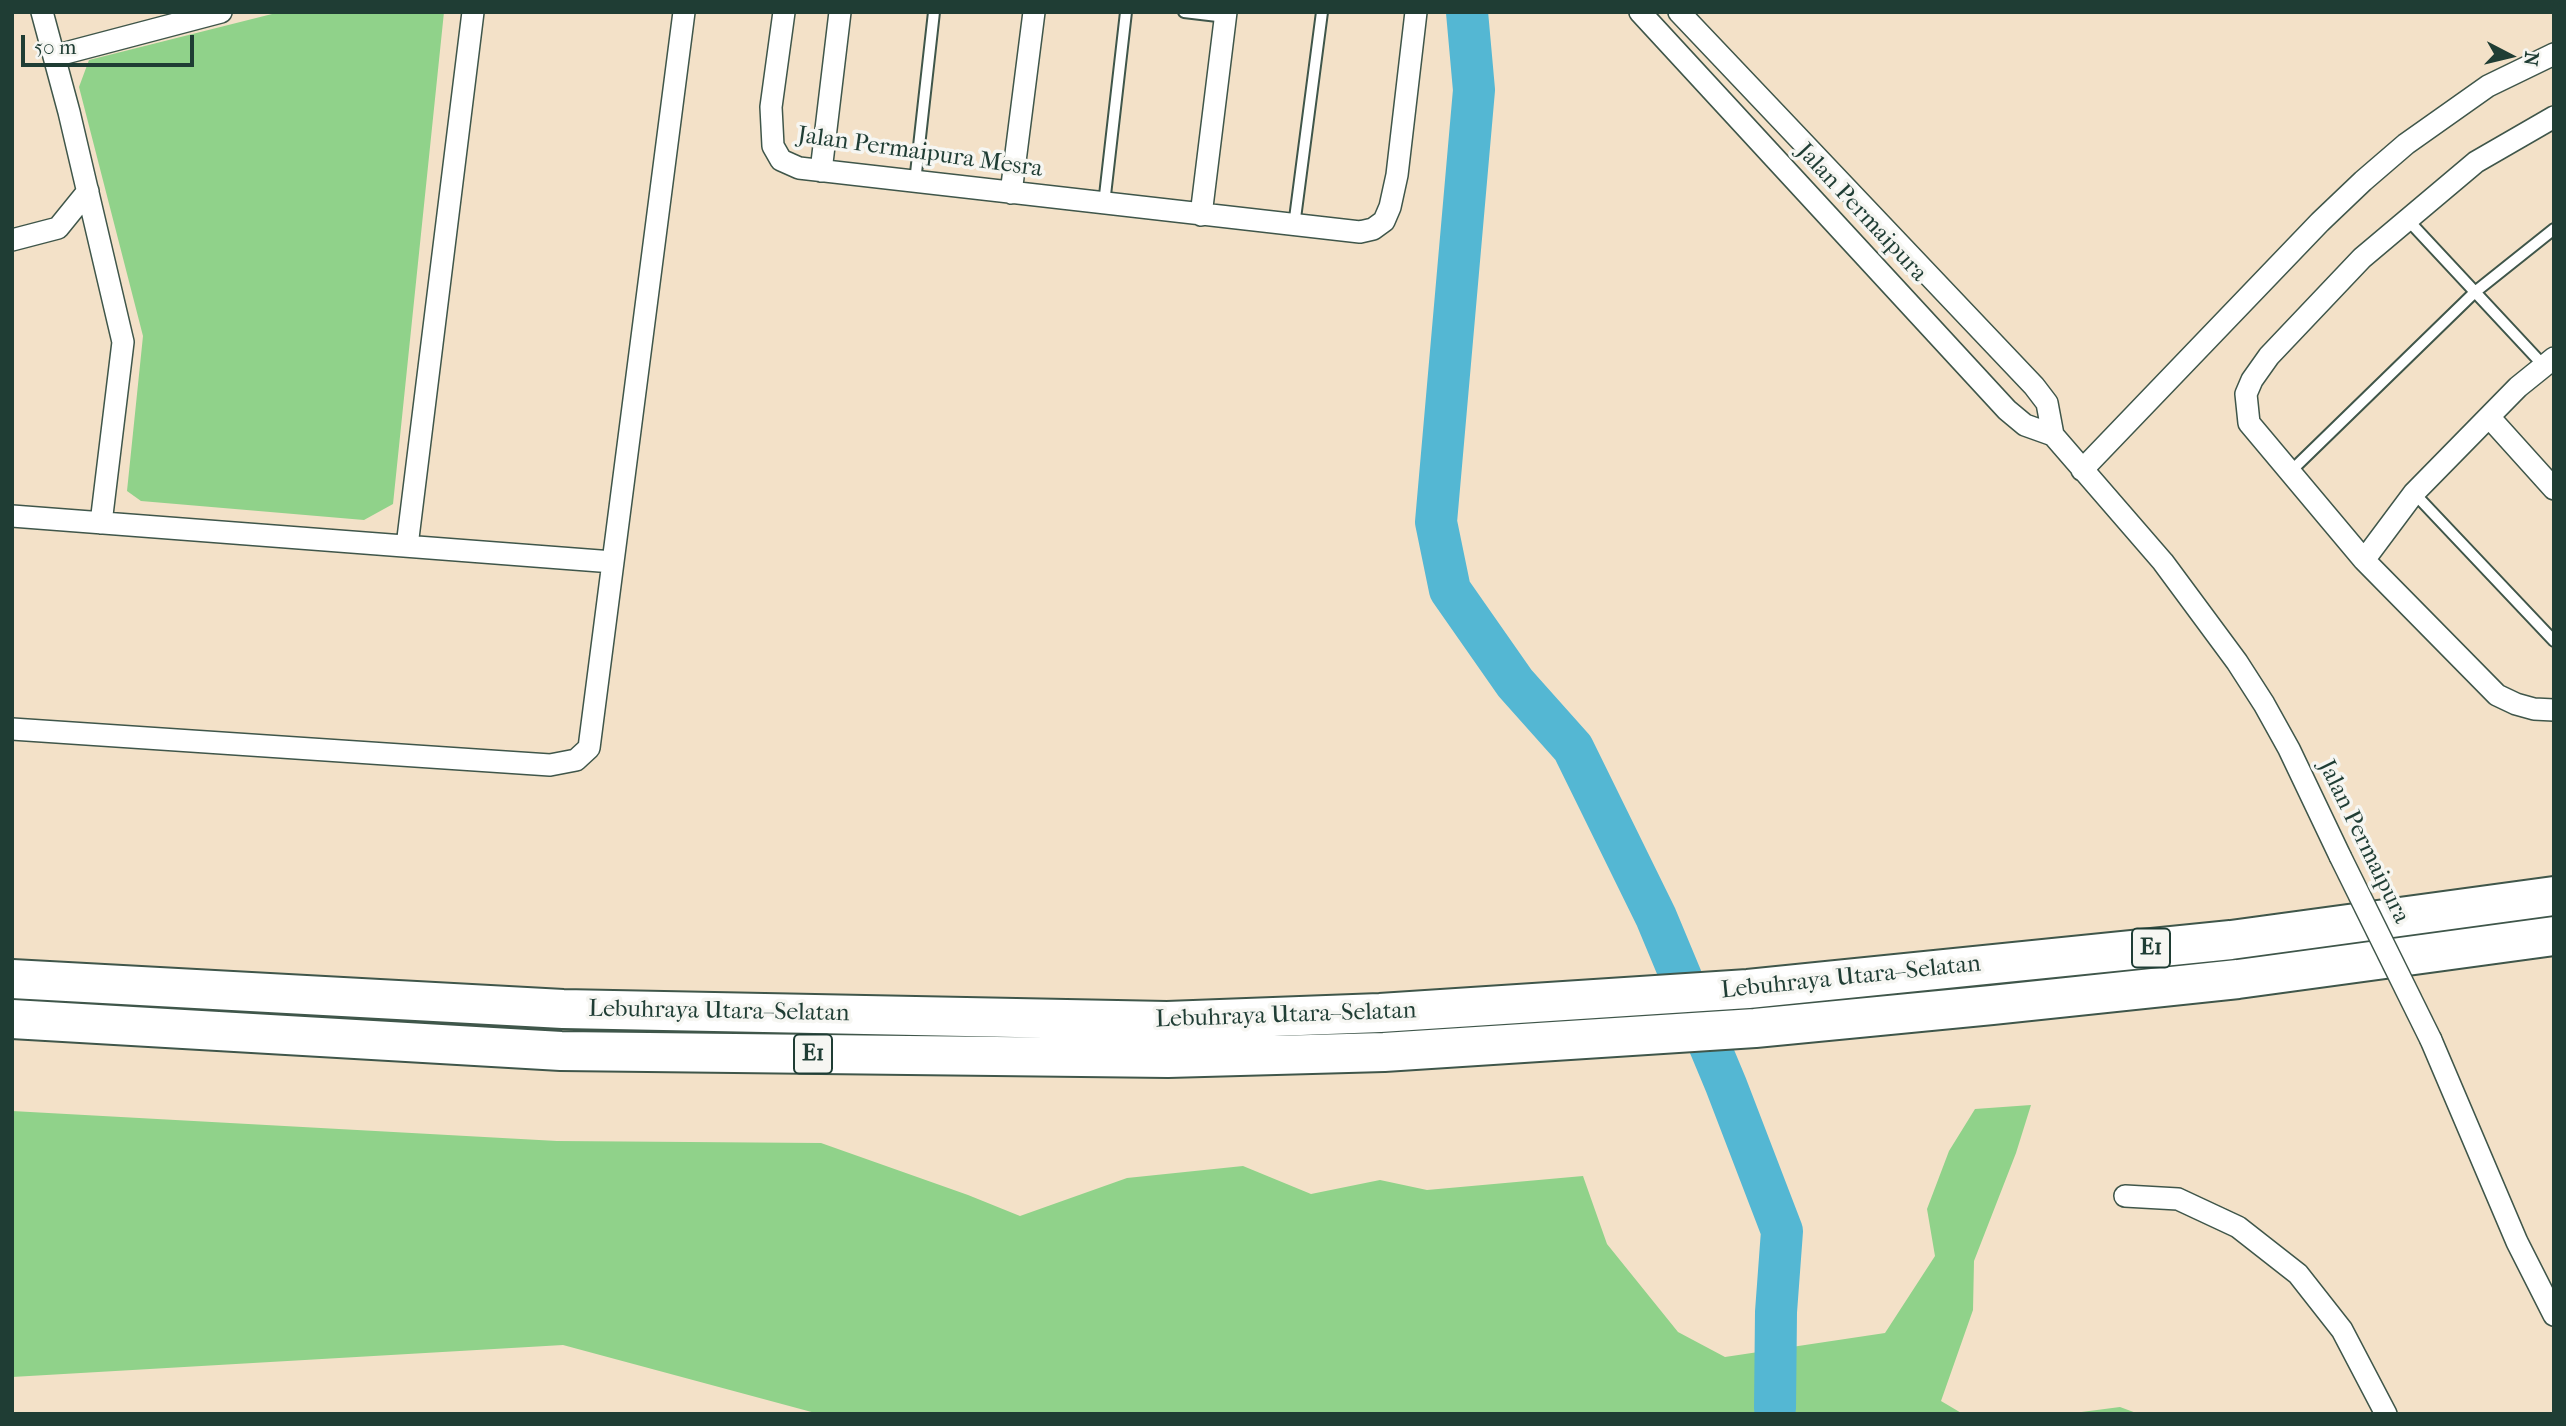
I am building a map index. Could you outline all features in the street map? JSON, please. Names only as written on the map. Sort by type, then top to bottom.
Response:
[{"type":"highway","name":"Lebuhraya Utara–Selatan","points":[[12,979],[563,1009],[1167,1021],[1380,1013],[1748,989],[2231,940],[2554,896]]},
{"type":"highway","name":"Lebuhraya Utara–Selatan","points":[[12,1019],[547,1050],[630,1052],[1168,1058],[1384,1052],[1755,1028],[2238,979],[2554,936]]},
{"type":"street","points":[[42,12],[123,342],[101,523]]},
{"type":"street","points":[[54,56],[221,12]]},
{"type":"street","points":[[407,546],[473,12]]},
{"type":"street","points":[[12,729],[550,765],[576,760],[589,748],[684,12]]},
{"type":"street","name":"Jalan Permaipura Mesra","points":[[784,12],[771,107],[773,146],[781,160],[799,168],[1360,232],[1373,229],[1384,221],[1390,207],[1397,175],[1416,12]]},
{"type":"street","points":[[821,171],[840,12]]},
{"type":"street","points":[[1010,193],[1034,12]]},
{"type":"street","name":"Jalan Permaipura","points":[[1640,12],[2007,410],[2025,425],[2053,435]]},
{"type":"street","name":"Jalan Permaipura","points":[[1679,12],[2034,386],[2047,403],[2053,435],[2163,562],[2237,662],[2289,749],[2431,1040],[2516,1242],[2554,1315]]},
{"type":"street","points":[[1201,215],[1226,15]]},
{"type":"street","points":[[2082,470],[2363,181],[2406,144],[2488,86],[2554,54]]},
{"type":"street","points":[[2554,117],[2476,162],[2362,258],[2290,331],[2252,380],[2246,394],[2249,423],[2364,560],[2497,695],[2534,709],[2554,710]]},
{"type":"street","points":[[12,240],[58,228],[88,191]]},
{"type":"street","points":[[2364,560],[2414,493],[2518,387],[2549,362]]},
{"type":"street","points":[[2490,418],[2554,489]]},
{"type":"street","points":[[12,516],[613,562]]},
{"type":"street","points":[[2125,1196],[2178,1199],[2238,1227],[2298,1274],[2342,1330],[2386,1414]]},
{"type":"lane","points":[[915,182],[934,12]]},
{"type":"lane","points":[[1104,204],[1126,12]]},
{"type":"lane","points":[[1184,12],[1226,15]]},
{"type":"lane","points":[[1294,226],[1322,12]]},
{"type":"lane","points":[[2407,219],[2474,292],[2549,362]]},
{"type":"lane","points":[[2291,471],[2474,292],[2554,229]]},
{"type":"lane","points":[[2414,493],[2554,641]]},
{"type":"green space","points":[[280,12],[444,12],[393,504],[364,520],[141,501],[127,491],[143,336],[79,87],[89,60]]},
{"type":"green space","points":[[2031,1105],[2016,1153],[1974,1261],[1973,1310],[1941,1401],[1963,1414],[819,1414],[563,1345],[12,1377],[12,1111],[557,1141],[821,1143],[1020,1216],[1127,1178],[1243,1166],[1311,1194],[1380,1180],[1427,1190],[1583,1176],[1607,1244],[1678,1332],[1725,1357],[1885,1333],[1935,1256],[1927,1209],[1949,1151],[1975,1109]]},
{"type":"green space","points":[[2120,1407],[2139,1414],[2066,1414]]},
{"type":"waterway","points":[[1467,12],[1474,90],[1436,522],[1450,590],[1515,683],[1573,748],[1656,917],[1726,1085],[1782,1231],[1776,1312],[1775,1408]]}]
